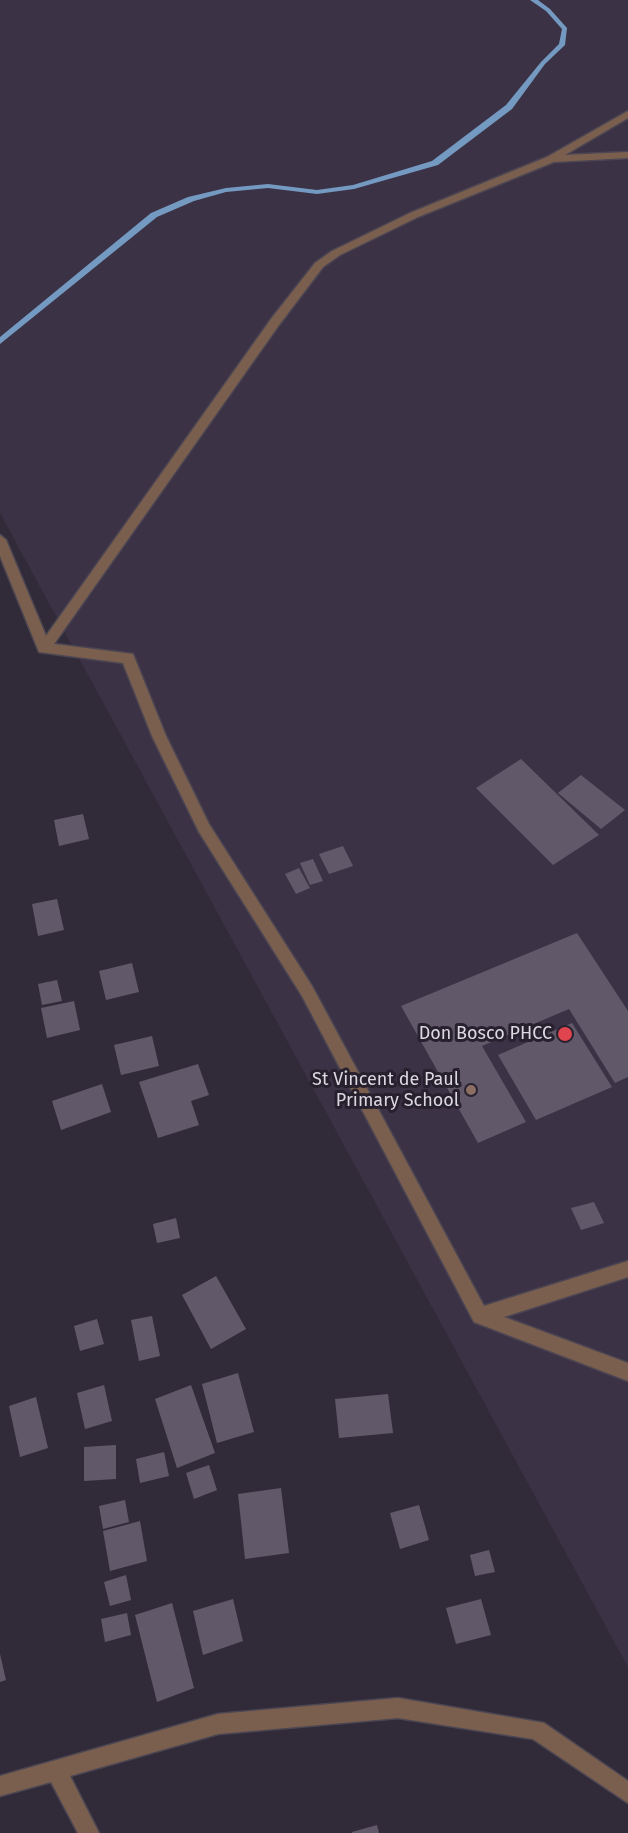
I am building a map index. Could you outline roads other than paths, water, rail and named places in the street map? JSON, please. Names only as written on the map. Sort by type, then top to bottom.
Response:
[{"type":"street","points":[[44,648],[275,322],[319,265],[336,253],[414,215],[551,159],[628,114]]},
{"type":"street","points":[[551,159],[628,155]]},
{"type":"street","points":[[0,540],[44,648]]},
{"type":"street","points":[[44,648],[128,658],[159,736],[204,828],[307,991],[480,1316],[628,1372]]},
{"type":"street","points":[[480,1316],[628,1269]]},
{"type":"street","points":[[0,1786],[218,1724],[398,1708],[537,1730],[628,1793]]},
{"type":"street","points":[[56,1771],[89,1833]]},
{"type":"waterway","points":[[0,341],[154,215],[191,199],[226,190],[268,186],[317,192],[354,187],[435,163],[509,107],[543,63],[562,45],[565,29],[548,10],[533,0]]},
{"type":"place","name":"Don Bosco PHCC","points":[[565,1034]]},
{"type":"place","name":"St Vincent de Paul Primary School","points":[[471,1090]]}]
